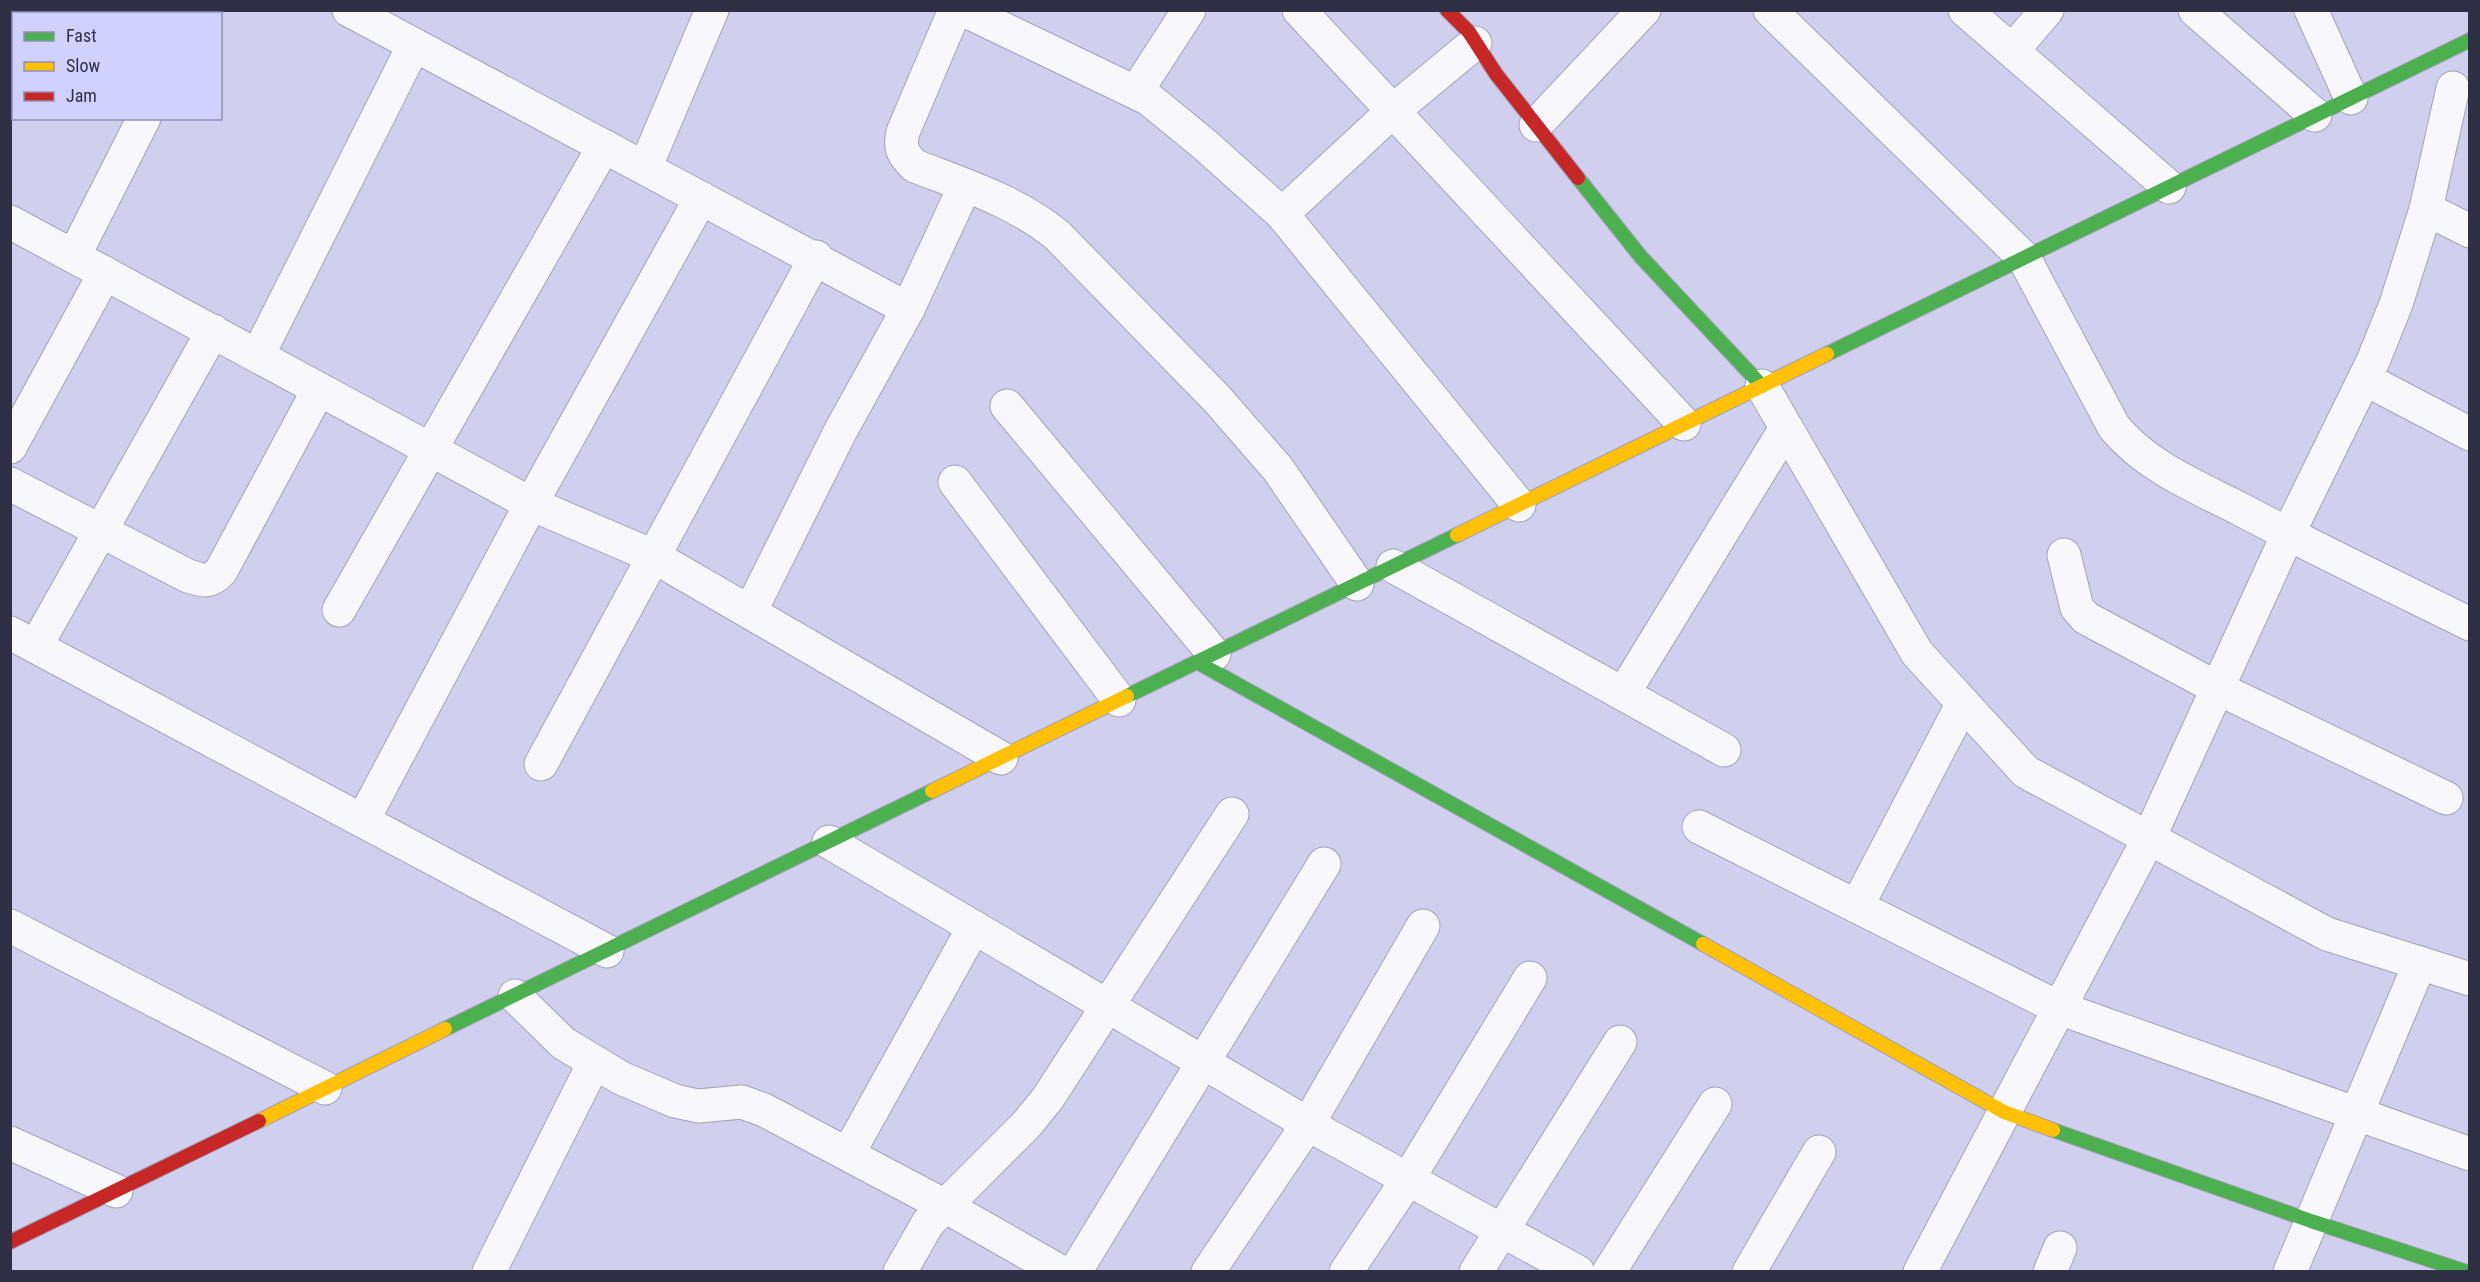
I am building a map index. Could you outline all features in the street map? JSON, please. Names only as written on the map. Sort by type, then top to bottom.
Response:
[{"type":"main road","points":[[1447,10],[1469,32],[1536,125],[1641,257],[1762,386]]},
{"type":"main road","points":[[10,1242],[2469,39]]},
{"type":"main road","points":[[1206,658],[2004,1112],[2310,1221],[2467,1272]]},
{"type":"street","points":[[645,168],[712,10]]},
{"type":"street","points":[[955,10],[903,132],[900,144],[904,156],[915,166],[1006,202],[1036,218],[1057,235],[1217,399],[1278,470],[1357,584]]},
{"type":"street","points":[[964,10],[1149,99],[1282,213],[1519,505]]},
{"type":"street","points":[[1136,92],[1189,10]]},
{"type":"street","points":[[1299,10],[1684,424]]},
{"type":"street","points":[[1536,125],[1644,10]]},
{"type":"street","points":[[1770,10],[2024,258],[2114,427],[2130,446],[2157,465],[2288,534],[2469,624]]},
{"type":"street","points":[[1965,10],[2169,187]]},
{"type":"street","points":[[2012,51],[2047,10]]},
{"type":"street","points":[[2195,10],[2315,115]]},
{"type":"street","points":[[2311,10],[2350,98]]},
{"type":"street","points":[[366,14],[414,45],[816,257],[908,309]]},
{"type":"street","points":[[1282,213],[1394,110],[1475,43]]},
{"type":"street","points":[[258,356],[414,45]]},
{"type":"street","points":[[1920,1272],[2149,838],[2288,534],[2365,379],[2396,304],[2461,92],[2414,67]]},
{"type":"street","points":[[74,256],[143,120]]},
{"type":"street","points":[[339,610],[604,146]]},
{"type":"street","points":[[750,612],[841,430],[908,309],[965,186]]},
{"type":"street","points":[[363,820],[531,504],[701,198]]},
{"type":"street","points":[[2427,209],[2469,231]]},
{"type":"street","points":[[10,222],[531,504],[653,556],[1001,758]]},
{"type":"street","points":[[541,764],[816,257]]},
{"type":"street","points":[[10,447],[105,273]]},
{"type":"street","points":[[213,331],[100,531],[23,640],[607,951]]},
{"type":"street","points":[[2365,379],[2469,434]]},
{"type":"street","points":[[1762,386],[1917,653],[2026,772],[2327,934],[2469,979]]},
{"type":"street","points":[[10,484],[188,576],[204,582],[214,579],[221,571],[319,389]]},
{"type":"street","points":[[1007,406],[1206,658]]},
{"type":"street","points":[[1623,694],[1786,428]]},
{"type":"street","points":[[955,482],[1119,700]]},
{"type":"street","points":[[2064,555],[2072,595],[2077,608],[2086,618],[2218,689],[2446,798]]},
{"type":"street","points":[[1393,566],[1724,750]]},
{"type":"street","points":[[1857,906],[1964,703]]},
{"type":"street","points":[[900,1272],[928,1223],[1027,1124],[1048,1098],[1232,814]]},
{"type":"street","points":[[1699,827],[2059,1008],[2469,1154]]},
{"type":"street","points":[[829,842],[1308,1124],[1578,1272]]},
{"type":"street","points":[[1075,1272],[1205,1063],[1324,864]]},
{"type":"street","points":[[10,926],[325,1088]]},
{"type":"street","points":[[1208,1272],[1308,1124],[1422,926]]},
{"type":"street","points":[[848,1154],[974,927]]},
{"type":"street","points":[[2290,1272],[2420,963]]},
{"type":"street","points":[[1346,1272],[1408,1179],[1530,978]]},
{"type":"street","points":[[515,996],[563,1044],[621,1078],[675,1101],[698,1106],[742,1102],[764,1110],[945,1206],[1061,1272]]},
{"type":"street","points":[[1476,1272],[1620,1042]]},
{"type":"street","points":[[489,1272],[594,1063]]},
{"type":"street","points":[[1609,1272],[1715,1104]]},
{"type":"street","points":[[10,1143],[116,1191]]},
{"type":"street","points":[[1749,1272],[1819,1152]]},
{"type":"traffic: fast","points":[[1827,354],[2470,40]]},
{"type":"traffic: fast","points":[[1578,178],[1641,257],[1762,386]]},
{"type":"traffic: fast","points":[[1127,696],[1457,535]]},
{"type":"traffic: fast","points":[[1197,662],[1703,944]]},
{"type":"traffic: fast","points":[[445,1029],[932,791]]},
{"type":"traffic: fast","points":[[2053,1130],[2311,1221],[2467,1272]]},
{"type":"traffic: slow","points":[[1457,535],[1827,354]]},
{"type":"traffic: slow","points":[[932,791],[1127,696]]},
{"type":"traffic: slow","points":[[1703,944],[2004,1112],[2053,1130]]},
{"type":"traffic: slow","points":[[259,1121],[445,1029]]},
{"type":"traffic: jam","points":[[1447,10],[1469,32],[1496,74],[1578,178]]},
{"type":"traffic: jam","points":[[10,1242],[259,1121]]}]
